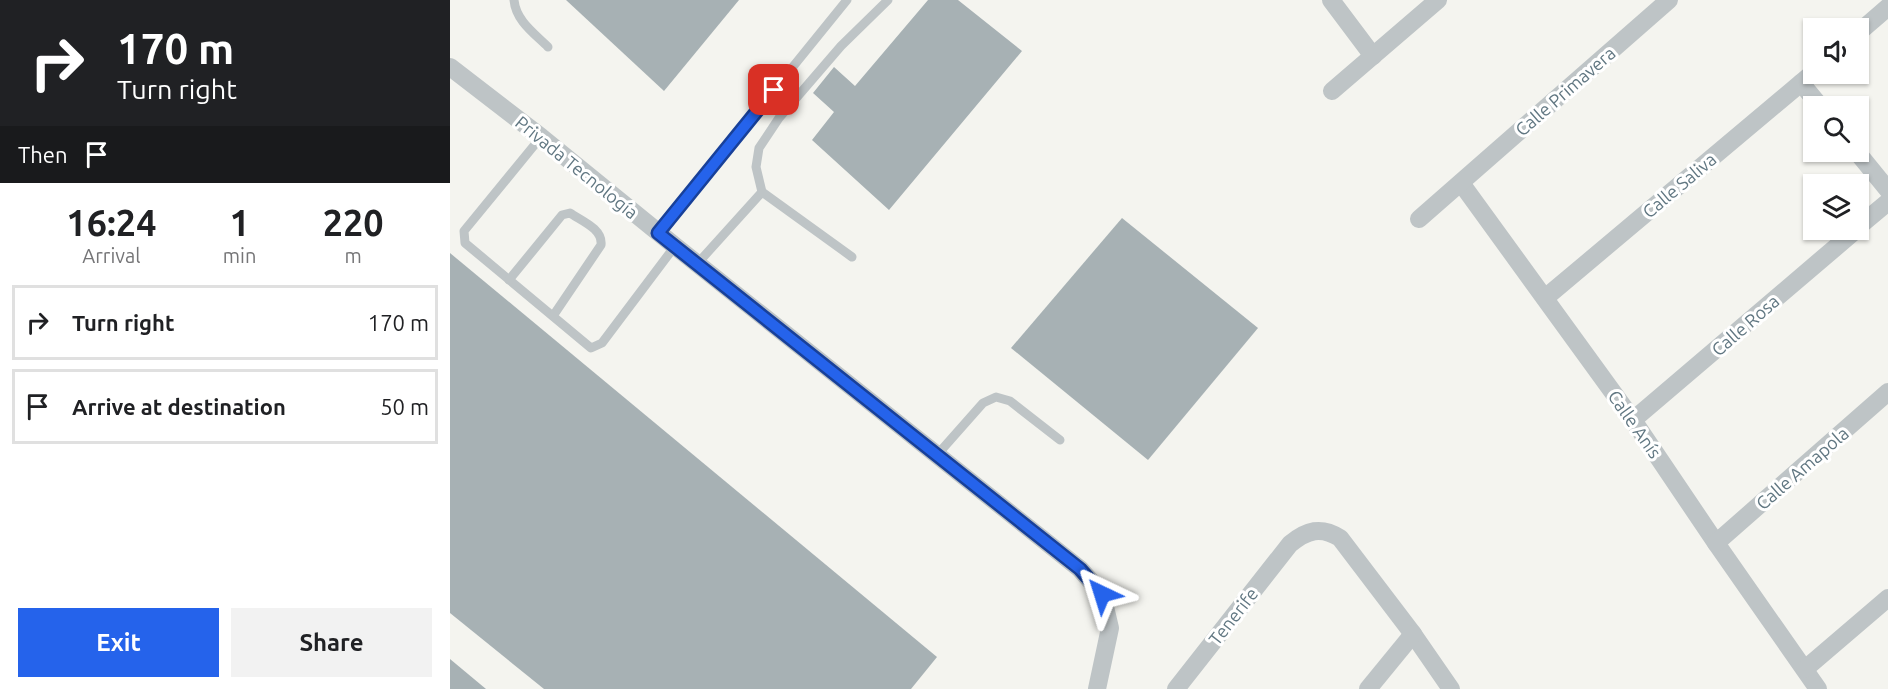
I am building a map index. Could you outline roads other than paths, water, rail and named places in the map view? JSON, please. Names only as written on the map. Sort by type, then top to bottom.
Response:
[{"type":"street","points":[[1331,0],[1373,56]]},
{"type":"street","points":[[1332,91],[1438,0]]},
{"type":"street","name":"Calle Primavera","points":[[1419,219],[1669,0]]},
{"type":"street","points":[[1869,23],[1888,7]]},
{"type":"street","name":"Privada Tecnología","points":[[450,67],[542,137],[658,233],[1080,569],[1102,594],[1110,628],[1097,689]]},
{"type":"street","name":"Calle Saliva","points":[[1545,298],[1803,80]]},
{"type":"street","points":[[1865,162],[1888,190]]},
{"type":"street","name":"Calle Anís","points":[[1461,183],[1633,420],[1818,689]]},
{"type":"street","name":"Calle Rosa","points":[[1869,218],[1888,202]]},
{"type":"street","name":"Calle Rosa","points":[[1633,420],[1843,240]]},
{"type":"street","name":"Calle Amapola","points":[[1716,543],[1888,392]]},
{"type":"street","name":"Tenerife","points":[[1176,689],[1290,544],[1309,532],[1320,530],[1330,532],[1340,538],[1413,634]]},
{"type":"street","points":[[1804,669],[1888,598]]},
{"type":"street","points":[[1368,689],[1413,634],[1451,689]]},
{"type":"lane","points":[[514,0],[515,9],[522,22],[548,47]]},
{"type":"lane","points":[[658,233],[847,0]]},
{"type":"lane","points":[[852,257],[762,192],[756,167],[759,148],[779,118],[841,46],[888,0]]},
{"type":"lane","points":[[542,137],[464,231],[465,243],[591,348],[602,343],[675,246]]},
{"type":"lane","points":[[698,264],[762,192]]},
{"type":"lane","points":[[509,280],[565,213],[570,213],[599,233],[602,238],[601,246],[553,316]]},
{"type":"lane","points":[[937,455],[983,403],[996,398],[1010,400],[1060,440]]}]
